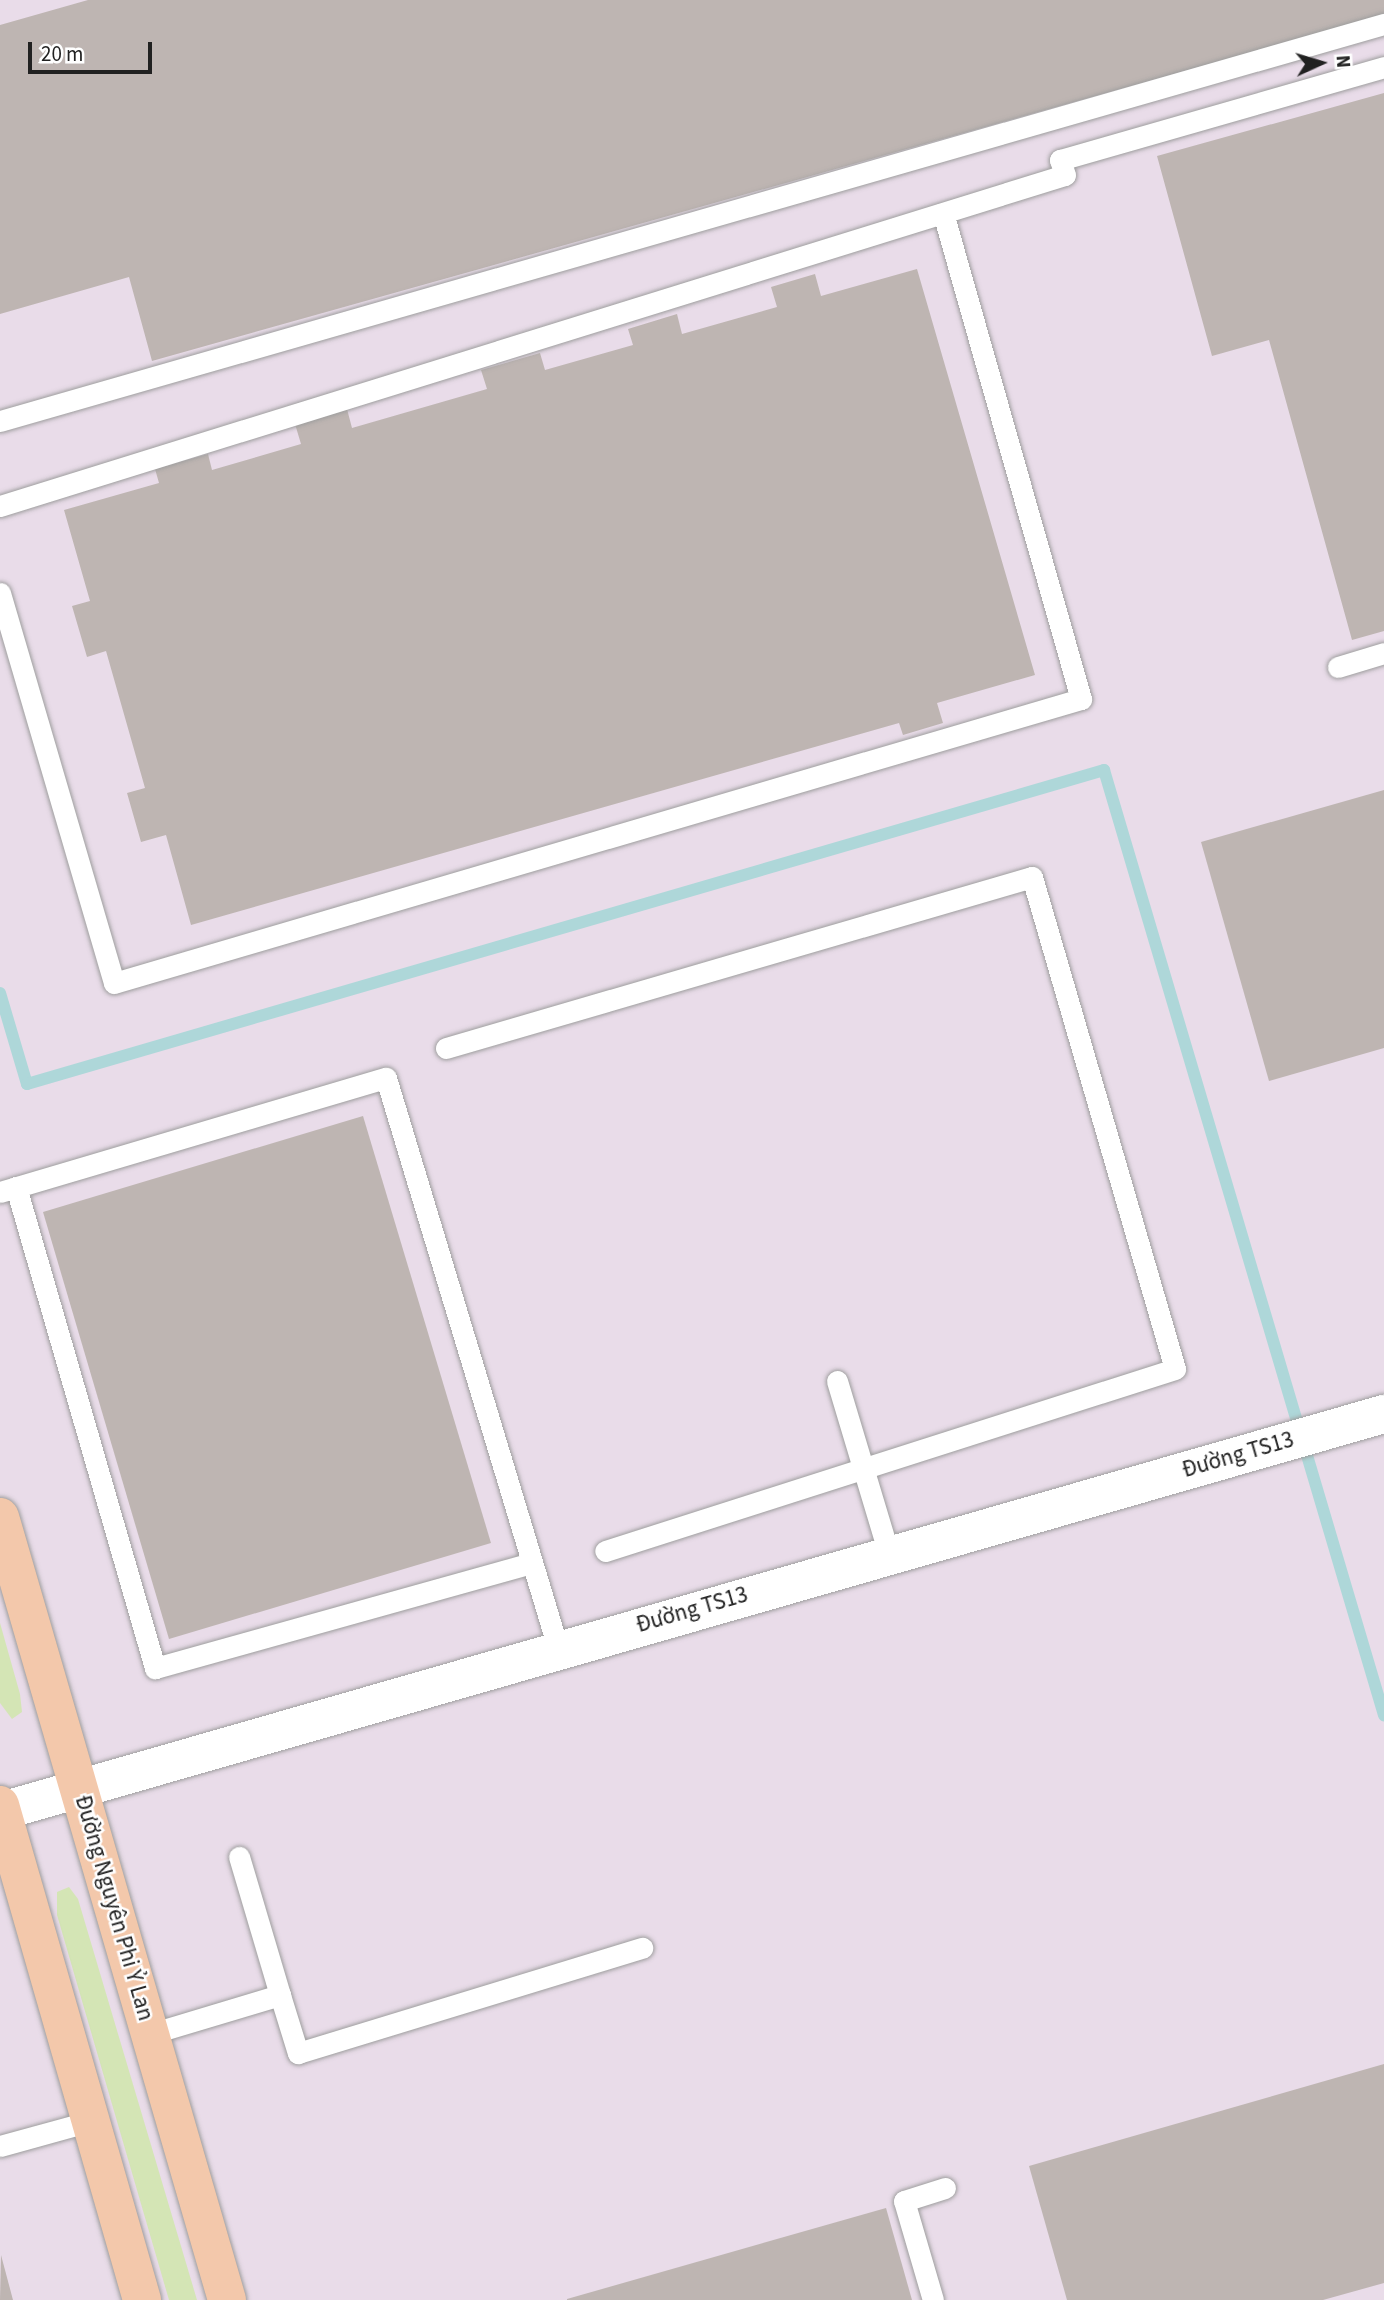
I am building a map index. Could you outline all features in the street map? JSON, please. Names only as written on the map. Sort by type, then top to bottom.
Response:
[{"type":"main road","name":"Đường Nguyên Phi Ỷ Lan","points":[[0,1517],[227,2300]]},
{"type":"main road","points":[[1,1808],[142,2300]]},
{"type":"street","name":"Đường TS13","points":[[1,1808],[79,1789],[558,1648],[1367,1419]]},
{"type":"lane","points":[[0,421],[1384,24]]},
{"type":"lane","points":[[0,506],[1065,175],[1060,160],[1384,67]]},
{"type":"lane","points":[[0,593],[114,984],[1081,699],[943,213]]},
{"type":"lane","points":[[1338,667],[1384,653]]},
{"type":"lane","points":[[446,1048],[1032,877],[1175,1369],[605,1551]]},
{"type":"lane","points":[[532,1563],[155,1668],[8,1189],[386,1078],[558,1648]]},
{"type":"lane","points":[[837,1381],[889,1554]]},
{"type":"lane","points":[[239,1857],[298,2053],[642,1948]]},
{"type":"lane","points":[[150,2034],[280,1995]]},
{"type":"lane","points":[[0,2146],[90,2121]]},
{"type":"lane","points":[[933,2300],[904,2201],[945,2188]]},
{"type":"shaded area","points":[[0,0],[1384,0],[1384,2300],[0,2300]]},
{"type":"green space","points":[[0,1623],[20,1694],[22,1712],[12,1719],[0,1703]]},
{"type":"green space","points":[[69,1887],[78,1899],[197,2300],[169,2300],[57,1915],[57,1892]]},
{"type":"building","points":[[88,0],[1384,0],[1384,15],[152,361],[129,277],[0,314],[0,25]]},
{"type":"building","points":[[1384,93],[1384,631],[1352,640],[1269,340],[1212,356],[1157,156]]},
{"type":"building","points":[[917,269],[1035,675],[937,703],[943,723],[903,735],[899,723],[191,925],[166,835],[141,842],[127,793],[145,788],[106,651],[87,657],[72,606],[90,601],[64,510],[159,483],[155,469],[208,454],[212,470],[301,444],[295,424],[347,409],[352,428],[487,389],[481,370],[540,353],[545,370],[633,345],[628,329],[677,314],[682,334],[777,307],[771,287],[815,274],[821,296]]},
{"type":"building","points":[[1384,790],[1384,1048],[1269,1081],[1201,842]]},
{"type":"building","points":[[363,1116],[491,1543],[169,1639],[43,1212]]},
{"type":"building","points":[[1384,2064],[1384,2283],[1323,2300],[1067,2300],[1029,2166]]},
{"type":"building","points":[[886,2208],[912,2300],[567,2300],[567,2299]]},
{"type":"building","points":[[1,2255],[13,2300],[0,2300]]},
{"type":"waterway","points":[[0,993],[27,1084],[1104,770],[1384,1715]]}]
